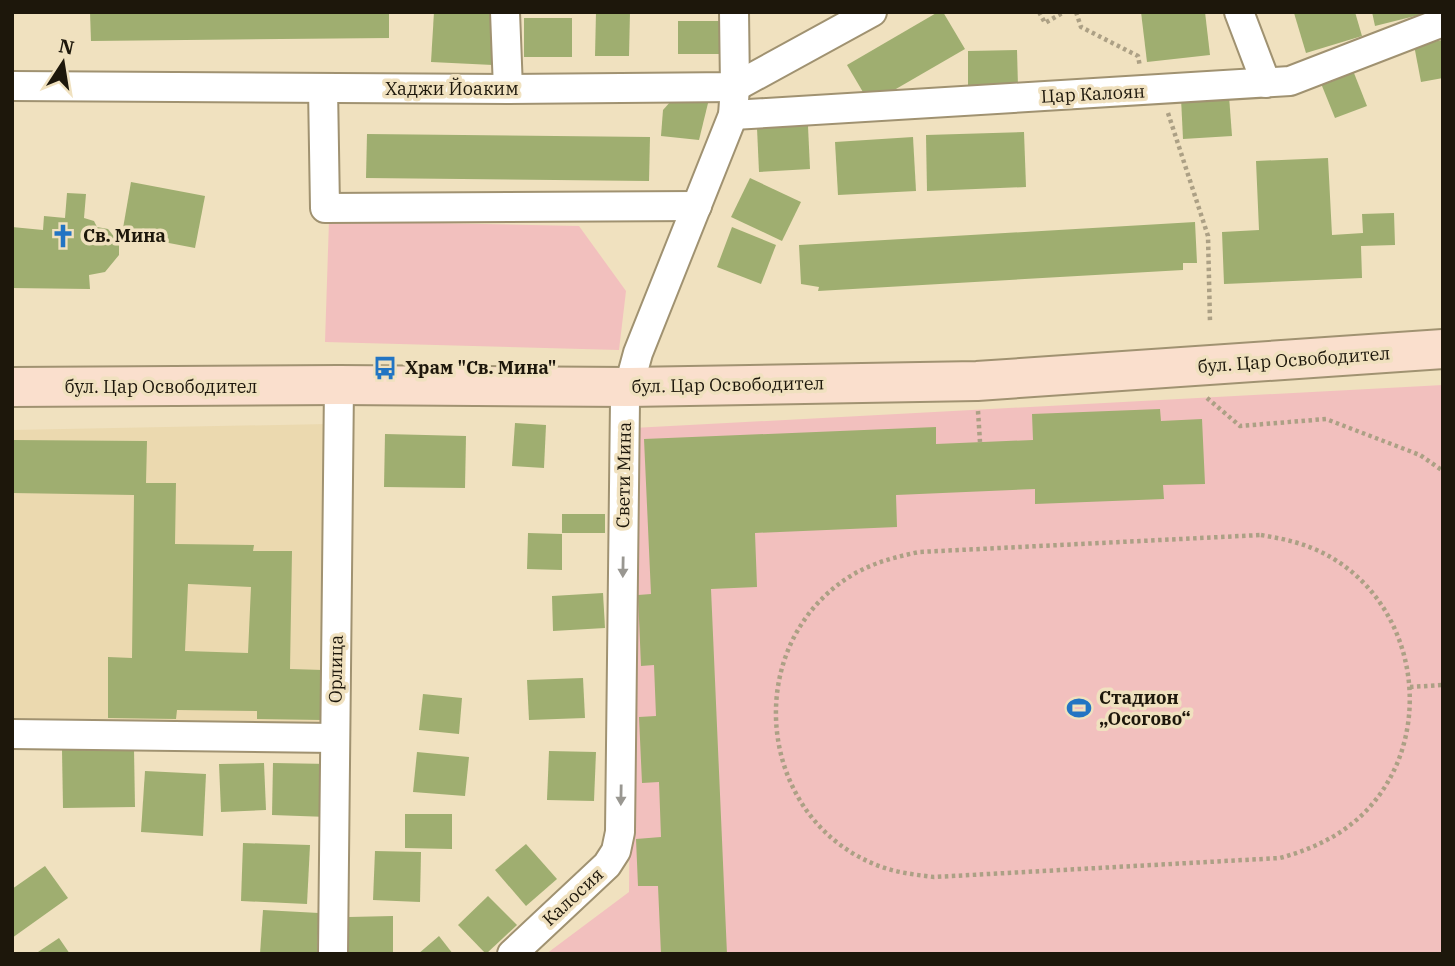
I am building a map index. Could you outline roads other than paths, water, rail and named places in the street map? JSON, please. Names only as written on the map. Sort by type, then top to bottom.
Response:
[{"type":"main road","name":"бул. Цар Освободител","points":[[12,387],[339,385],[627,394],[977,381],[1443,349]]},
{"type":"street","points":[[505,12],[508,89]]},
{"type":"street","name":"Свети Мина","points":[[620,832],[627,394],[638,354],[733,116],[734,12]]},
{"type":"street","name":"Хаджи Йоаким","points":[[12,86],[508,89],[735,87],[873,12]]},
{"type":"street","points":[[1239,12],[1266,83]]},
{"type":"street","name":"Цар Калоян","points":[[733,116],[1290,81],[1443,22]]},
{"type":"street","points":[[323,88],[326,208],[697,206]]},
{"type":"street","name":"Орлица","points":[[333,954],[339,385]]},
{"type":"street","points":[[12,734],[335,738]]},
{"type":"street","name":"Калосия","points":[[512,954],[607,865],[616,851],[620,832]]},
{"type":"place","name":"Св. Мина","points":[[63,236]]},
{"type":"place","name":"Храм \"Св. Мина\"","points":[[385,368]]},
{"type":"place","name":"Стадион „Осогово“","points":[[1079,708]]}]
